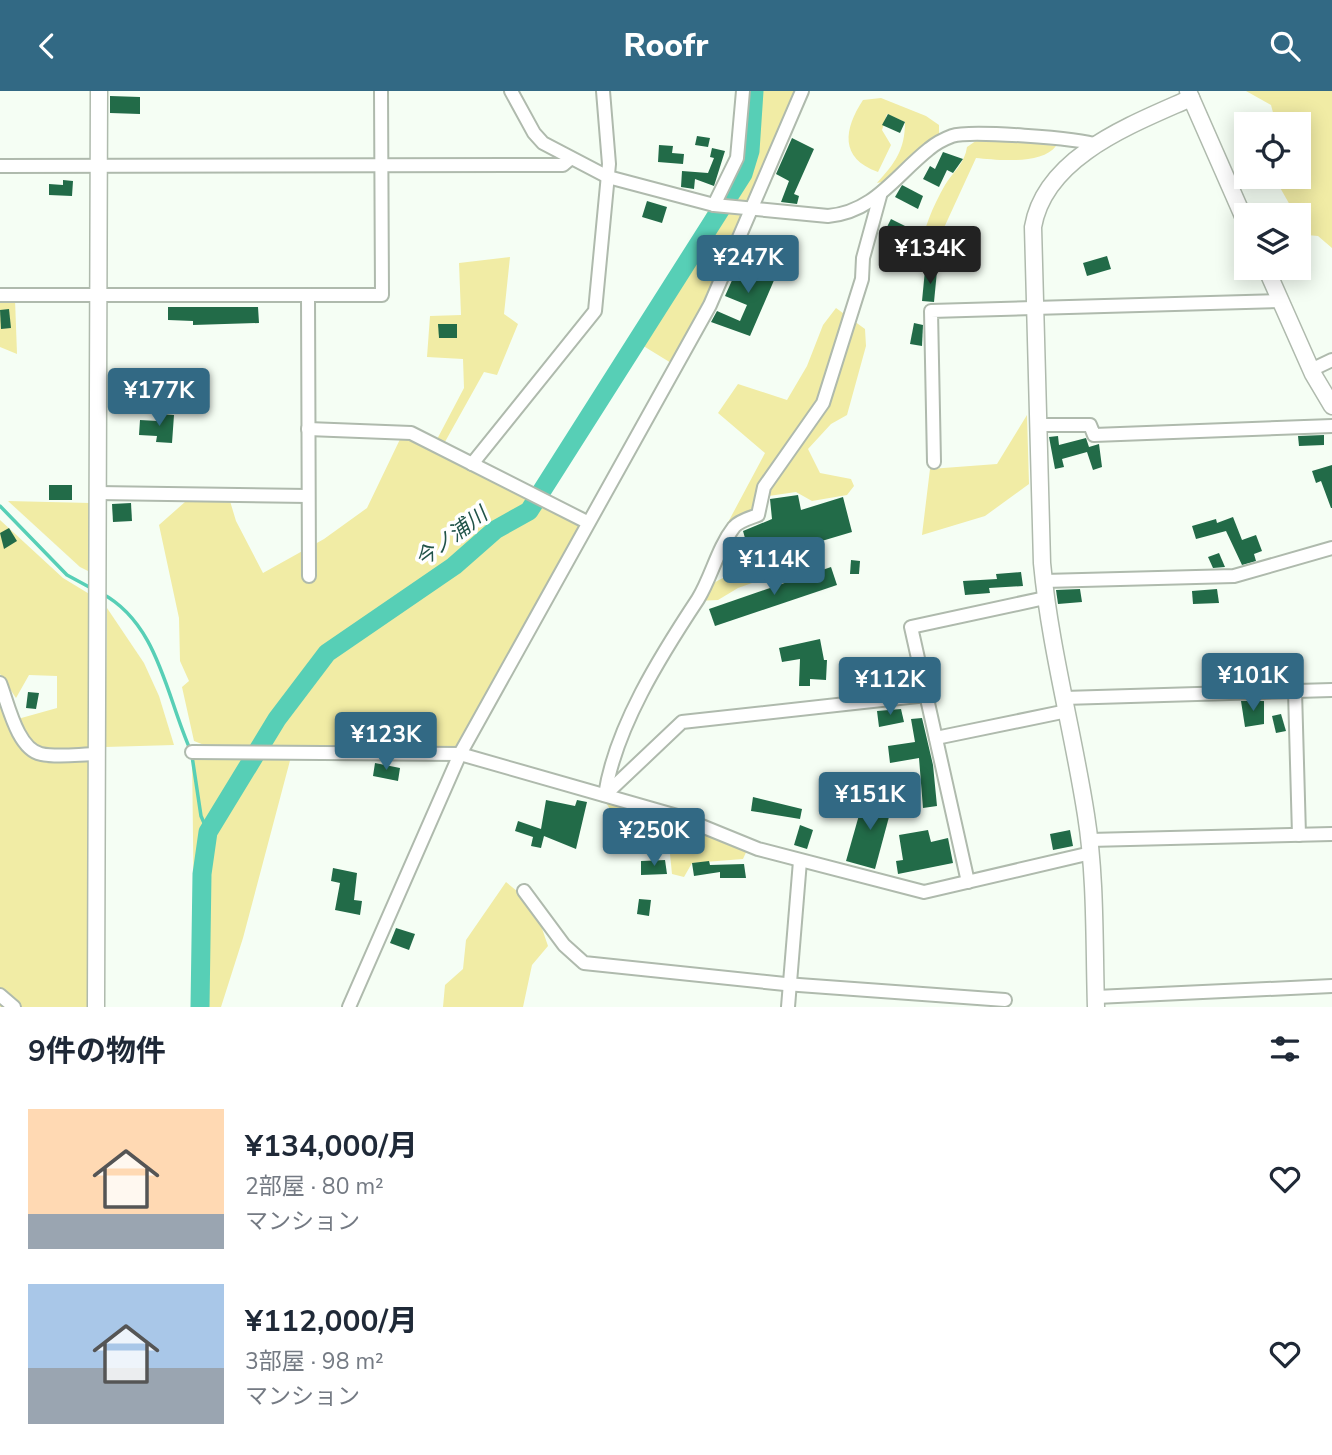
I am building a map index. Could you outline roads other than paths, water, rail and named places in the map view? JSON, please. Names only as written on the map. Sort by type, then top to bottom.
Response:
[{"type":"street","points":[[96,1007],[99,91]]},
{"type":"street","points":[[0,295],[382,295],[381,91]]},
{"type":"street","points":[[511,91],[534,133],[570,159],[608,177],[714,205],[828,216],[844,215],[880,196],[930,148],[954,135],[1069,137],[1097,145]]},
{"type":"street","points":[[472,464],[596,311],[608,177],[603,91]]},
{"type":"street","points":[[714,205],[737,157],[743,91]]},
{"type":"street","points":[[349,1007],[460,754],[710,305],[802,91]]},
{"type":"street","points":[[1238,203],[1189,94],[1097,145],[1052,186],[1035,212],[1032,227],[1044,590],[1090,846],[1096,1002],[1332,986]]},
{"type":"street","points":[[0,166],[563,165],[570,159]]},
{"type":"street","points":[[605,795],[609,771],[619,742],[680,623],[699,597],[712,565],[736,525],[758,515],[764,487],[823,403],[862,279],[863,258],[880,196]]},
{"type":"street","points":[[1271,280],[1311,370],[1332,406]]},
{"type":"street","points":[[308,295],[309,576]]},
{"type":"street","points":[[934,462],[931,311],[1281,301]]},
{"type":"street","points":[[1311,370],[1332,360]]},
{"type":"street","points":[[1037,425],[1090,425],[1094,435],[1332,426]]},
{"type":"street","points":[[308,429],[411,433],[587,522]]},
{"type":"street","points":[[97,493],[308,496]]},
{"type":"street","points":[[968,882],[911,627],[1044,590],[1234,576],[1332,548]]},
{"type":"street","points":[[0,683],[22,738],[30,748],[40,754],[98,754]]},
{"type":"street","points":[[936,738],[1065,704],[1332,690]]},
{"type":"street","points":[[1295,691],[1299,835]]},
{"type":"street","points":[[605,795],[682,722],[927,695]]},
{"type":"street","points":[[192,752],[460,754],[677,815],[758,849],[924,892],[968,882],[1090,846],[1332,834]]},
{"type":"street","points":[[788,1007],[800,861]]},
{"type":"street","points":[[523,891],[564,945],[584,963],[790,985],[1005,1000]]},
{"type":"street","points":[[0,995],[14,1007]]},
{"type":"waterway","name":"今ノ浦川","points":[[200,1007],[202,874],[208,832],[277,719],[327,653],[454,566],[495,530],[529,511],[743,174],[750,151],[754,91]]},
{"type":"waterway","points":[[0,506],[67,575],[91,588]]},
{"type":"waterway","points":[[101,593],[120,606],[136,622],[148,641],[190,749]]},
{"type":"waterway","points":[[192,756],[201,816],[208,832]]}]
